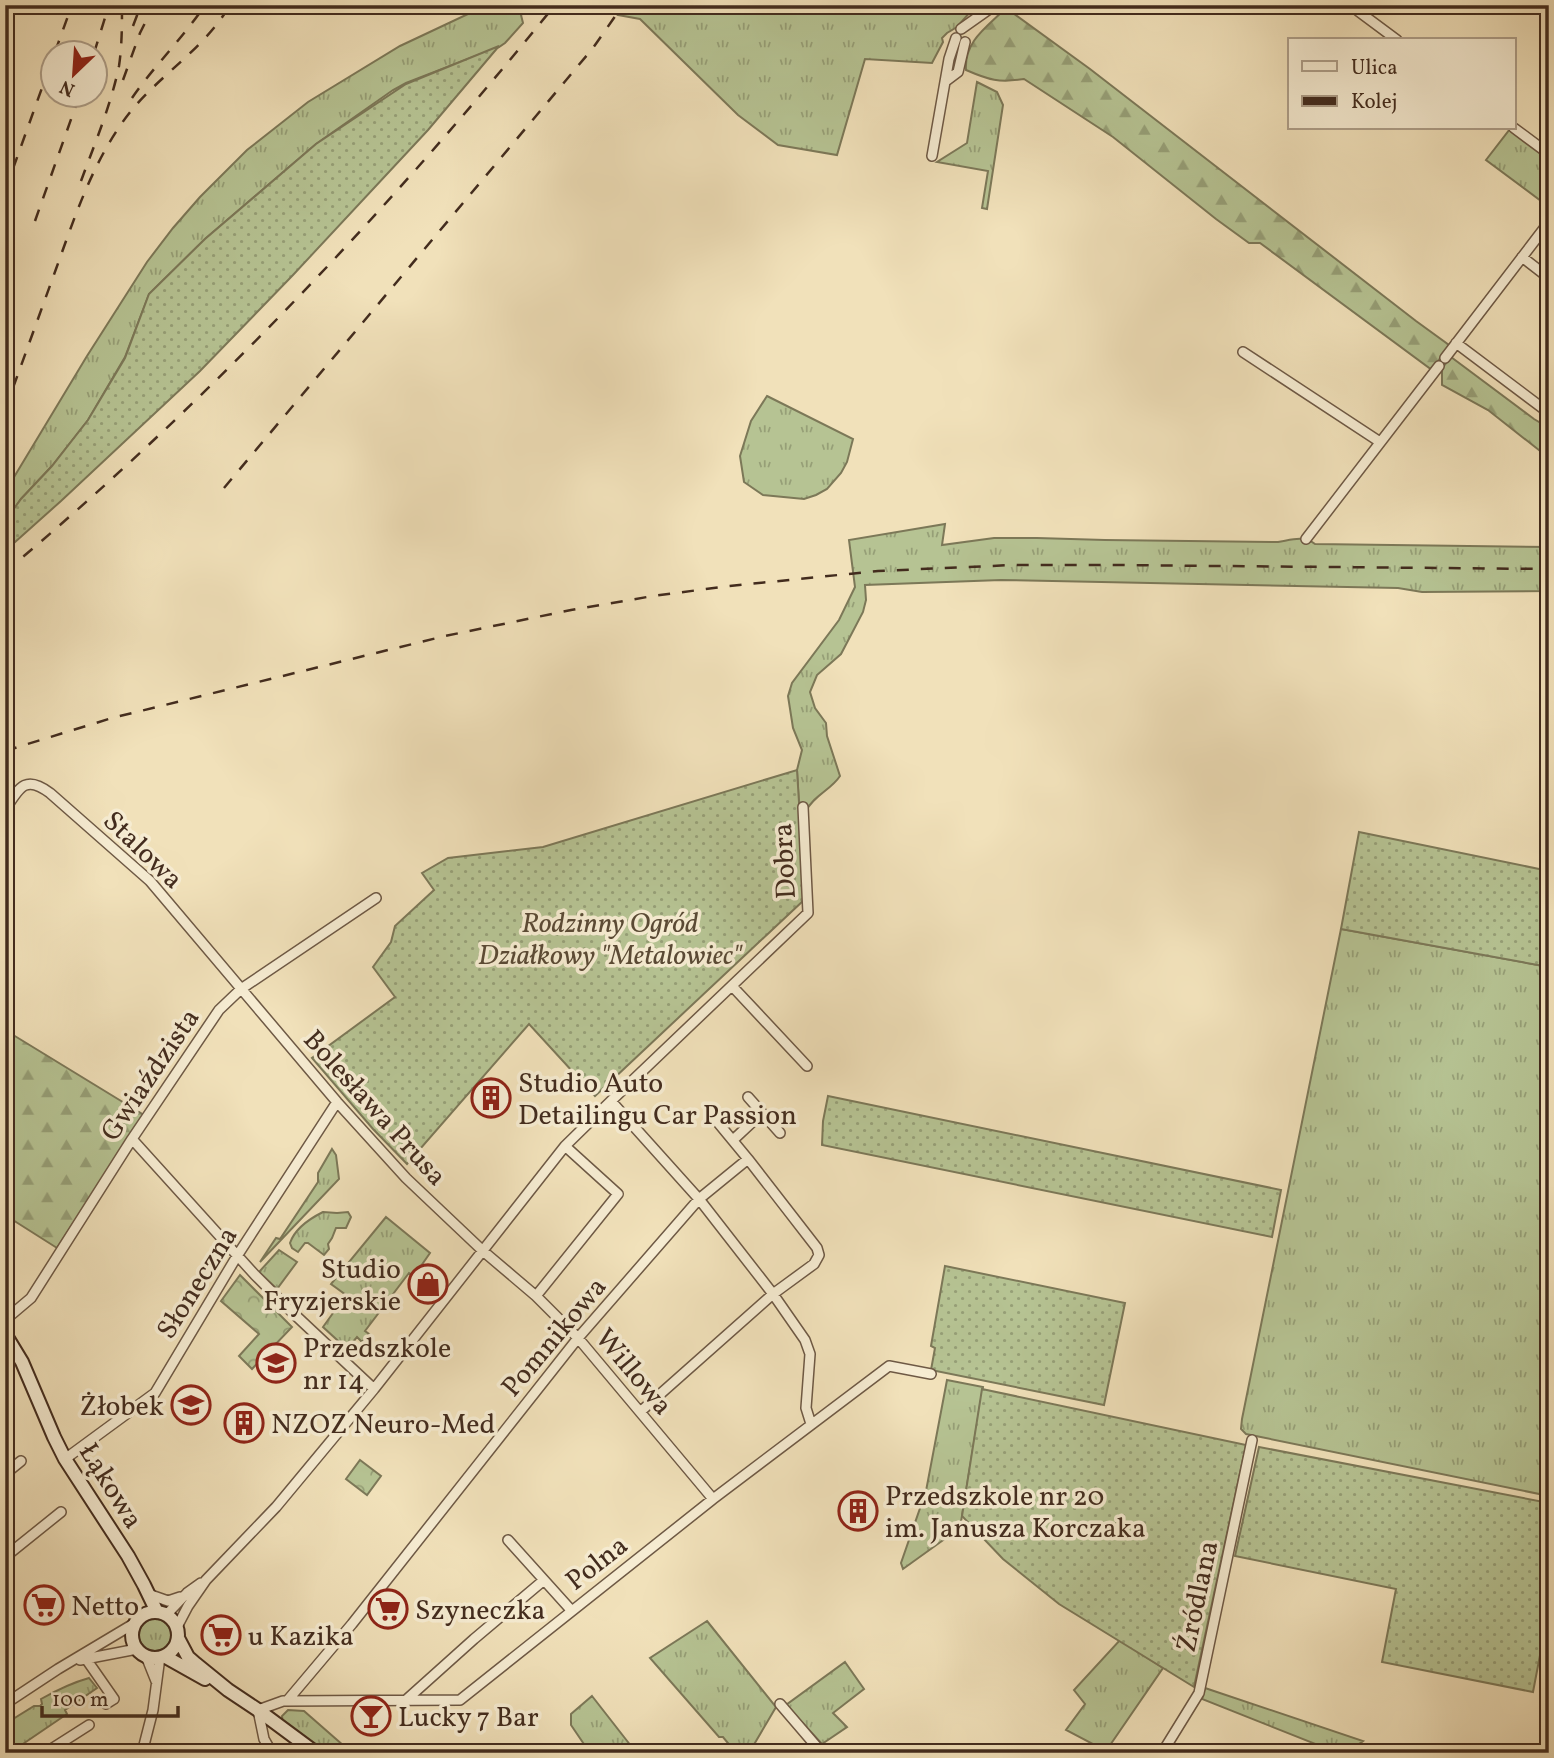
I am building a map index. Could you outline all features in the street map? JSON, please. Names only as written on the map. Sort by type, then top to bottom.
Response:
[{"type":"main road","name":"Łąkowa","points":[[5,1334],[22,1362],[65,1459],[128,1556],[160,1613]]},
{"type":"main road","points":[[146,1589],[132,1636],[152,1655],[228,1690]]},
{"type":"main road","points":[[139,1619],[160,1613],[170,1618],[185,1652],[192,1661],[313,1752]]},
{"type":"main road","points":[[152,1655],[174,1648],[177,1632]]},
{"type":"street","points":[[933,156],[949,59],[958,34],[995,5]]},
{"type":"street","points":[[1358,11],[1395,38]]},
{"type":"street","points":[[946,81],[958,72],[968,38],[978,19]]},
{"type":"street","points":[[1516,129],[1549,154]]},
{"type":"street","points":[[1306,539],[1549,222]]},
{"type":"street","points":[[1522,257],[1549,278]]},
{"type":"street","points":[[1456,343],[1545,410],[1549,405]]},
{"type":"street","points":[[1243,352],[1380,442]]},
{"type":"street","name":"Stalowa","points":[[5,810],[25,784],[36,784],[50,793],[150,881],[241,989]]},
{"type":"street","name":"Dobra","points":[[732,986],[808,913],[803,807]]},
{"type":"street","name":"Gwiaździsta","points":[[5,1320],[31,1298],[132,1139],[219,1010],[241,989],[376,898]]},
{"type":"street","points":[[177,1632],[188,1606],[206,1580],[276,1507],[374,1389],[565,1146],[732,986],[807,1066]]},
{"type":"street","name":"Bolesława Prusa","points":[[241,989],[406,1178],[483,1251]]},
{"type":"street","points":[[748,1097],[780,1133]]},
{"type":"street","points":[[611,1101],[699,1199],[773,1294],[808,1346],[810,1363],[806,1408],[811,1424]]},
{"type":"street","name":"Słoneczna","points":[[65,1459],[155,1392],[237,1256],[337,1102]]},
{"type":"street","points":[[640,1412],[773,1294],[817,1260],[819,1251],[710,1113]]},
{"type":"street","points":[[733,1140],[762,1113]]},
{"type":"street","points":[[132,1139],[237,1256],[374,1389]]},
{"type":"street","points":[[536,1296],[618,1194],[565,1146]]},
{"type":"street","name":"Pomnikowa","points":[[287,1701],[352,1624],[579,1338],[699,1199],[748,1159]]},
{"type":"street","name":"Willowa","points":[[483,1251],[536,1296],[579,1338],[713,1499]]},
{"type":"street","name":"Polna","points":[[258,1710],[283,1701],[460,1700],[713,1499],[889,1366],[931,1374]]},
{"type":"street","name":"Źródlana","points":[[1162,1753],[1199,1693],[1252,1440]]},
{"type":"street","points":[[5,1474],[21,1461]]},
{"type":"street","points":[[5,1558],[61,1512]]},
{"type":"street","points":[[508,1540],[572,1610]]},
{"type":"street","points":[[146,1589],[168,1601],[176,1600],[206,1580]]},
{"type":"street","points":[[406,1699],[544,1580]]},
{"type":"street","points":[[160,1613],[170,1611],[187,1592]]},
{"type":"street","points":[[5,1704],[71,1661],[85,1656],[139,1619]]},
{"type":"street","points":[[85,1656],[152,1655],[157,1682],[142,1753]]},
{"type":"street","points":[[85,1656],[114,1699],[106,1704]]},
{"type":"street","points":[[157,1682],[169,1667],[176,1664]]},
{"type":"street","points":[[780,1704],[822,1753]]},
{"type":"street","points":[[258,1710],[264,1739],[272,1753]]},
{"type":"street","points":[[45,1753],[89,1725]]},
{"type":"green space","points":[[487,5],[526,5],[529,10],[521,15],[523,23],[499,47],[406,83],[316,144],[205,239],[149,294],[125,357],[88,420],[52,466],[21,499],[5,522],[5,492],[147,262],[200,197],[247,150],[308,102],[400,46]]},
{"type":"green space","points":[[624,5],[964,5],[972,10],[957,27],[942,38],[943,42],[932,63],[865,59],[837,155],[778,145],[738,115],[640,19],[618,15]]},
{"type":"green space","points":[[1006,8],[1090,69],[1449,345],[1432,370],[1260,243],[1249,243],[1216,219],[1113,137],[1024,79],[994,80],[966,70],[969,51],[978,35]]},
{"type":"green space","points":[[499,46],[428,130],[200,371],[5,551],[5,521],[88,420],[125,358],[149,294],[205,239],[316,144],[406,84]]},
{"type":"green space","points":[[977,82],[997,92],[1003,105],[987,209],[982,208],[988,171],[937,162],[967,143]]},
{"type":"green space","points":[[1511,130],[1549,159],[1549,207],[1486,160]]},
{"type":"green space","points":[[1451,357],[1549,428],[1549,458],[1488,410],[1442,385],[1442,368]]},
{"type":"green space","points":[[767,396],[853,439],[847,462],[827,489],[804,499],[763,495],[744,482],[740,456],[751,421]]},
{"type":"green space","points":[[945,524],[942,545],[994,538],[1037,538],[1278,542],[1302,539],[1315,544],[1549,547],[1549,591],[1422,592],[1398,588],[1001,580],[865,585],[866,600],[863,612],[841,654],[817,675],[810,692],[815,708],[826,723],[827,736],[840,776],[806,811],[799,806],[797,770],[802,750],[793,728],[788,696],[792,683],[839,620],[855,587],[849,540]]},
{"type":"green space","name":"Rodzinny Ogród Działkowy \"Metalowiec\"","points":[[797,770],[805,899],[595,1096],[529,1024],[407,1164],[312,1058],[395,997],[373,967],[391,942],[395,926],[434,890],[422,873],[448,858],[543,847]]},
{"type":"green space","points":[[1359,832],[1549,871],[1549,967],[1341,929]]},
{"type":"green space","points":[[1341,929],[1549,967],[1549,1496],[1246,1434],[1241,1429]]},
{"type":"green space","points":[[5,1030],[144,1115],[57,1248],[5,1215]]},
{"type":"green space","points":[[828,1096],[1281,1190],[1272,1237],[822,1145]]},
{"type":"green space","points":[[332,1149],[336,1155],[339,1179],[260,1262],[276,1238],[280,1239],[318,1182],[318,1173]]},
{"type":"green space","points":[[323,1212],[348,1212],[351,1217],[346,1228],[336,1228],[328,1244],[329,1249],[324,1255],[308,1243],[298,1252],[292,1248],[290,1243],[299,1228]]},
{"type":"green space","points":[[386,1217],[430,1253],[414,1276],[409,1273],[365,1331],[369,1334],[362,1342],[357,1337],[347,1349],[323,1327],[346,1295],[331,1284]]},
{"type":"green space","points":[[279,1250],[297,1262],[277,1289],[259,1272]]},
{"type":"green space","points":[[945,1266],[1125,1303],[1104,1405],[931,1370],[935,1348],[931,1346]]},
{"type":"green space","points":[[240,1275],[292,1327],[252,1369],[239,1356],[259,1334],[221,1301]]},
{"type":"green space","points":[[947,1380],[983,1387],[960,1528],[903,1569],[901,1563],[926,1491]]},
{"type":"green space","points":[[982,1389],[1246,1445],[1194,1687],[1059,1604],[1003,1559],[962,1516]]},
{"type":"green space","points":[[1259,1447],[1549,1503],[1549,1608],[1533,1692],[1382,1662],[1396,1589],[1235,1556]]},
{"type":"green space","points":[[360,1460],[381,1476],[367,1495],[346,1479]]},
{"type":"green space","points":[[155,1619],[166,1624],[171,1635],[166,1646],[155,1651],[144,1646],[139,1635],[144,1624]]},
{"type":"green space","points":[[707,1621],[776,1707],[749,1753],[736,1753],[723,1737],[719,1737],[650,1658]]},
{"type":"green space","points":[[1120,1640],[1163,1668],[1106,1751],[1066,1730],[1085,1704],[1074,1690]]},
{"type":"green space","points":[[845,1662],[864,1689],[833,1713],[847,1727],[822,1744],[786,1705]]},
{"type":"green space","points":[[89,1678],[97,1688],[65,1710],[67,1714],[14,1750],[11,1747],[6,1738],[5,1724],[34,1706],[40,1706],[41,1699],[70,1684]]},
{"type":"green space","points":[[1205,1688],[1363,1741],[1351,1750],[1338,1753],[1202,1699]]},
{"type":"green space","points":[[592,1696],[631,1746],[621,1753],[590,1753],[571,1725],[571,1714]]},
{"type":"green space","points":[[288,1710],[304,1711],[352,1753],[324,1753],[283,1724],[282,1716]]},
{"type":"railway","points":[[60,38],[72,5]]},
{"type":"railway","points":[[99,38],[109,5]]},
{"type":"railway","points":[[81,181],[116,81],[121,51],[122,5]]},
{"type":"railway","points":[[133,26],[141,5]]},
{"type":"railway","points":[[123,80],[140,33],[154,5]]},
{"type":"railway","points":[[132,98],[205,5]]},
{"type":"railway","points":[[5,410],[77,212],[101,157],[134,107],[192,52],[219,22],[230,5]]},
{"type":"railway","points":[[5,572],[153,441],[294,302],[427,156],[555,5]]},
{"type":"railway","points":[[224,488],[593,48],[623,5]]},
{"type":"railway","points":[[5,191],[38,99]]},
{"type":"railway","points":[[35,221],[75,108]]},
{"type":"railway","points":[[5,751],[112,718],[445,636],[571,610],[729,586],[878,571],[1013,565],[1549,569]]},
{"type":"place","name":"Studio Auto Detailingu Car Passion","points":[[491,1098]]},
{"type":"place","name":"Studio Fryzjerskie","points":[[428,1284]]},
{"type":"place","name":"Przedszkole nr 14","points":[[276,1363]]},
{"type":"place","name":"Żłobek","points":[[191,1405]]},
{"type":"place","name":"NZOZ Neuro-Med","points":[[244,1423]]},
{"type":"place","name":"Przedszkole nr 20 im. Janusza Korczaka","points":[[858,1511]]},
{"type":"place","name":"Netto","points":[[44,1605]]},
{"type":"place","name":"Szyneczka","points":[[388,1609]]},
{"type":"place","name":"u Kazika","points":[[221,1635]]},
{"type":"place","name":"Lucky 7 Bar","points":[[371,1716]]}]
